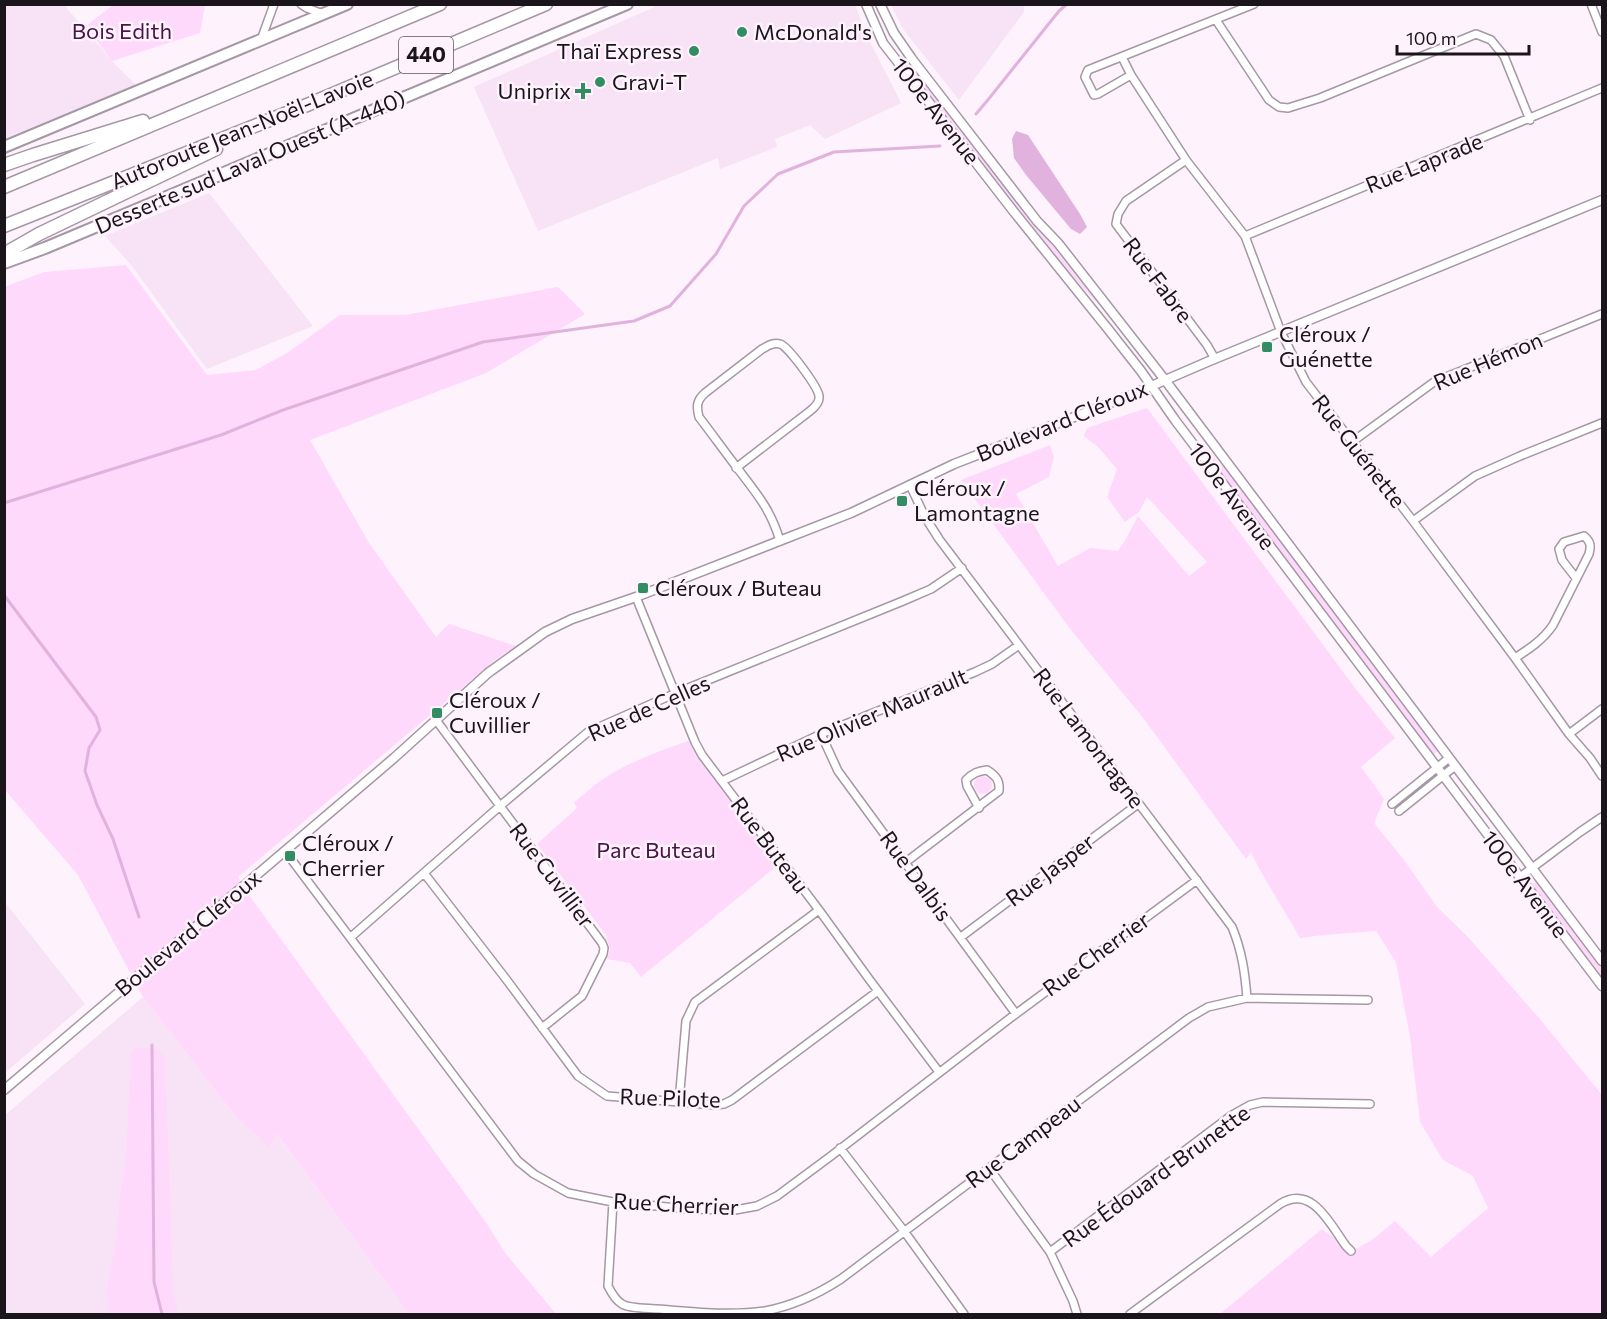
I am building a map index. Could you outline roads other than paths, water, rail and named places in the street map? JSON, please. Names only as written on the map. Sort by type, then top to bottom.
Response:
[{"type":"highway","name":"Autoroute Jean-Noël-Lavoie","points":[[4,187],[440,4]]},
{"type":"highway","name":"Autoroute Jean-Noël-Lavoie","points":[[4,226],[307,105],[546,4]]},
{"type":"highway","points":[[4,165],[205,103]]},
{"type":"highway","points":[[4,254],[39,234],[307,105]]},
{"type":"main road","points":[[4,147],[347,4]]},
{"type":"main road","name":"Desserte sud Laval Ouest (A-440)","points":[[4,262],[45,248],[627,4]]},
{"type":"street","points":[[261,40],[274,4]]},
{"type":"street","points":[[301,4],[323,14]]},
{"type":"street","name":"100e Avenue","points":[[866,4],[884,43],[1014,212],[1108,329],[1602,986]]},
{"type":"street","name":"100e Avenue","points":[[880,4],[894,33],[912,59],[1037,221],[1072,261],[1165,380],[1602,961]]},
{"type":"street","points":[[1131,75],[1094,95],[1085,77],[1088,70],[1254,4]]},
{"type":"street","points":[[1592,4],[1602,32]]},
{"type":"street","points":[[1216,20],[1269,100],[1288,108],[1320,98],[1476,34],[1491,40],[1504,56],[1530,120]]},
{"type":"street","name":"Rue Guénette","points":[[1122,57],[1131,75],[1186,160],[1245,236],[1281,332],[1306,382],[1413,521],[1602,776]]},
{"type":"street","name":"Rue Laprade","points":[[1245,236],[1530,120],[1602,88]]},
{"type":"street","name":"Rue Fabre","points":[[1186,160],[1126,201],[1118,214],[1116,224],[1207,345],[1215,359]]},
{"type":"street","name":"Boulevard Cléroux","points":[[4,1090],[488,673],[545,632],[572,619],[636,597],[851,513],[954,464],[1151,386],[1602,200]]},
{"type":"street","name":"Rue Hémon","points":[[1352,442],[1434,382],[1602,314]]},
{"type":"street","points":[[736,468],[818,403],[819,395],[816,387],[788,349],[780,344],[771,344],[762,349],[699,398],[697,411],[699,417],[736,468],[768,510],[780,541]]},
{"type":"street","points":[[1413,521],[1475,476],[1602,423]]},
{"type":"street","name":"Rue Lamontagne","points":[[910,485],[925,517],[939,539],[1232,927],[1240,946],[1247,998]]},
{"type":"street","points":[[1515,658],[1536,644],[1552,625],[1589,554],[1591,547],[1584,536],[1564,543],[1559,549],[1562,560],[1576,578]]},
{"type":"street","name":"Rue de Celles","points":[[351,937],[588,732],[676,693],[922,593],[962,568]]},
{"type":"street","name":"Rue Buteau","points":[[636,597],[702,755],[939,1072]]},
{"type":"street","name":"Rue Olivier Maurault","points":[[722,781],[821,734],[975,672],[1000,659],[1019,645]]},
{"type":"street","points":[[1569,734],[1602,709]]},
{"type":"street","name":"Rue Cuvillier","points":[[436,720],[604,948],[582,996],[542,1028]]},
{"type":"street","name":"Rue Dalbis","points":[[821,734],[838,771],[1016,1014]]},
{"type":"street","points":[[1392,804],[1449,758]]},
{"type":"street","points":[[1399,811],[1455,766]]},
{"type":"street","points":[[906,862],[979,808],[999,791],[1000,784],[996,775],[987,770],[972,774],[966,780],[979,808]]},
{"type":"street","name":"Rue Jasper","points":[[961,937],[1138,804]]},
{"type":"street","points":[[1520,877],[1602,817]]},
{"type":"street","name":"Rue Cherrier","points":[[285,850],[518,1161],[534,1174],[568,1193],[613,1202],[689,1209],[735,1210],[757,1206],[777,1196],[1197,880]]},
{"type":"street","name":"Rue Pilote","points":[[424,873],[578,1076],[607,1096],[724,1104],[878,991]]},
{"type":"street","points":[[679,1102],[686,1021],[695,1002],[819,909]]},
{"type":"street","name":"Rue Campeau","points":[[613,1202],[608,1286],[613,1296],[622,1304],[646,1311],[729,1313],[765,1311],[795,1303],[820,1292],[841,1279],[1189,1018],[1208,1007],[1247,998],[1368,1000]]},
{"type":"street","name":"Rue Édouard-Brunette","points":[[1050,1252],[1232,1115],[1250,1105],[1263,1102],[1371,1104]]},
{"type":"street","points":[[840,1149],[904,1231],[964,1314]]},
{"type":"street","points":[[989,1168],[1050,1252],[1077,1314]]},
{"type":"street","points":[[1130,1314],[1290,1199],[1303,1199],[1319,1208],[1352,1251]]},
{"type":"waterway","points":[[976,114],[1067,4]]},
{"type":"waterway","points":[[4,503],[221,435],[283,410],[483,342],[634,321],[670,306],[716,254],[744,206],[778,174],[834,152],[940,146]]},
{"type":"waterway","points":[[4,595],[96,717],[100,730],[89,748],[85,771],[97,805],[113,839],[139,917]]},
{"type":"waterway","points":[[152,1045],[154,1282],[162,1314]]},
{"type":"place","name":"McDonald's","points":[[742,32]]},
{"type":"place","name":"Thaï Express","points":[[694,51]]},
{"type":"place","name":"Gravi-T","points":[[600,82]]},
{"type":"place","name":"Uniprix","points":[[583,91]]},
{"type":"place","name":"Cléroux / Guénette","points":[[1267,347]]},
{"type":"place","name":"Cléroux / Lamontagne","points":[[902,501]]},
{"type":"place","name":"Cléroux / Buteau","points":[[643,588]]},
{"type":"place","name":"Cléroux / Cuvillier","points":[[437,713]]},
{"type":"place","name":"Cléroux / Cherrier","points":[[290,856]]},
{"type":"park label","name":"Bois Edith","points":[[122,31]]},
{"type":"park label","name":"Parc Buteau","points":[[656,850]]}]
